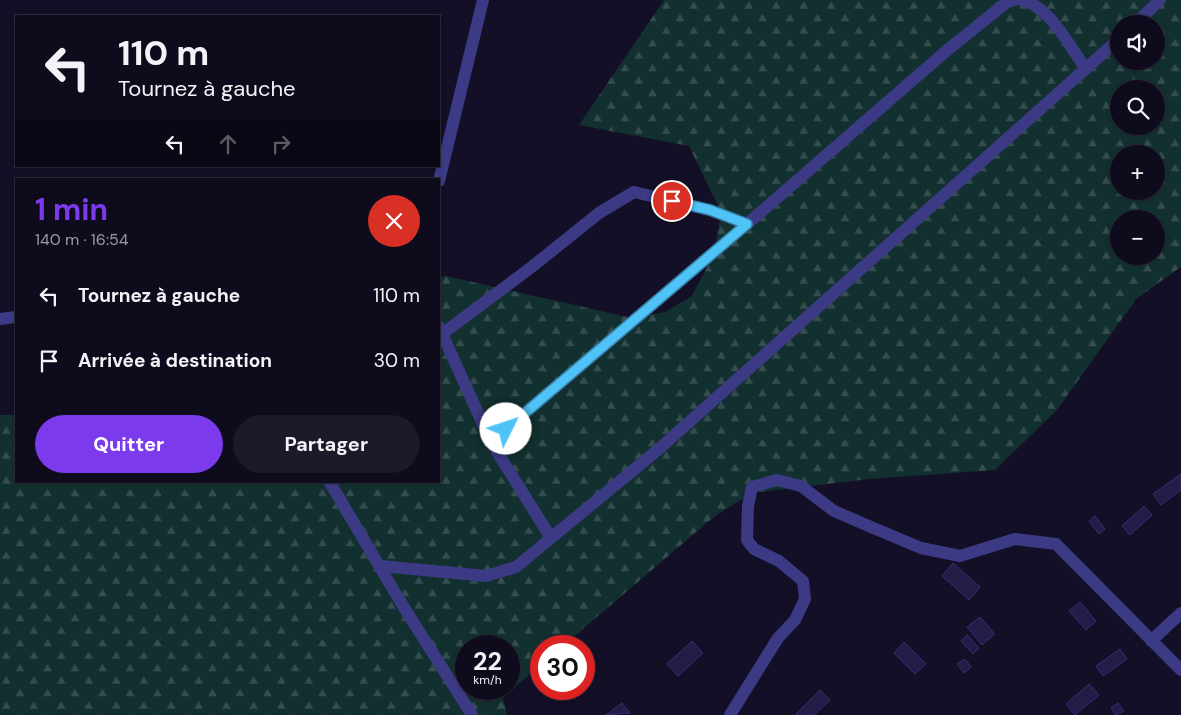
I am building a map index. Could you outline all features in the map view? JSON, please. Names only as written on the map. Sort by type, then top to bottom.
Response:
[{"type":"street","points":[[440,178],[483,0]]},
{"type":"street","points":[[491,442],[945,52],[1007,2],[1016,0]]},
{"type":"street","points":[[1021,0],[1029,1],[1043,9],[1086,69]]},
{"type":"street","points":[[1144,15],[1160,0]]},
{"type":"street","points":[[381,566],[486,576],[516,567],[660,448],[1110,47]]},
{"type":"street","points":[[551,538],[491,442],[440,331],[533,266],[599,213],[634,192],[710,210],[747,224]]},
{"type":"street","points":[[0,319],[15,317]]},
{"type":"street","points":[[730,715],[778,638],[795,620],[805,599],[803,581],[779,561],[754,549],[747,540],[748,506],[752,487],[778,480],[801,486],[834,511],[922,548],[960,556],[1015,539],[1056,544],[1181,670]]},
{"type":"street","points":[[330,483],[403,606],[472,715]]},
{"type":"street","points":[[1151,641],[1181,613]]},
{"type":"green space","points":[[664,0],[1181,0],[1181,267],[1136,299],[1057,410],[995,470],[869,479],[752,493],[715,516],[576,635],[530,635],[530,674],[520,683],[520,635],[455,635],[455,700],[504,700],[507,715],[0,715],[0,415],[15,415],[15,483],[440,483],[440,277],[446,276],[632,318],[665,312],[692,296],[714,254],[721,212],[689,146],[579,125]]},
{"type":"building","points":[[1181,474],[1181,490],[1161,505],[1153,494]]},
{"type":"building","points":[[1144,506],[1152,515],[1130,535],[1122,526]]},
{"type":"building","points":[[1095,516],[1105,529],[1099,534],[1089,521]]},
{"type":"building","points":[[953,563],[980,587],[969,600],[942,576]]},
{"type":"building","points":[[1080,602],[1096,621],[1086,630],[1069,611]]},
{"type":"building","points":[[980,617],[995,634],[982,645],[967,627]]},
{"type":"building","points":[[967,635],[979,648],[973,654],[961,641]]},
{"type":"building","points":[[692,641],[703,653],[678,676],[667,664]]},
{"type":"building","points":[[904,642],[926,664],[915,674],[894,653]]},
{"type":"building","points":[[1120,649],[1127,659],[1103,676],[1096,666]]},
{"type":"building","points":[[965,659],[971,667],[964,673],[957,664]]},
{"type":"building","points":[[1089,684],[1099,695],[1075,715],[1066,704]]},
{"type":"building","points":[[820,690],[830,700],[814,715],[795,715]]},
{"type":"building","points":[[622,703],[630,713],[606,715]]},
{"type":"building","points":[[1118,703],[1124,711],[1116,715],[1111,708]]},
{"type":"route","points":[[506,429],[580,364],[747,224],[710,210],[672,201]]}]
